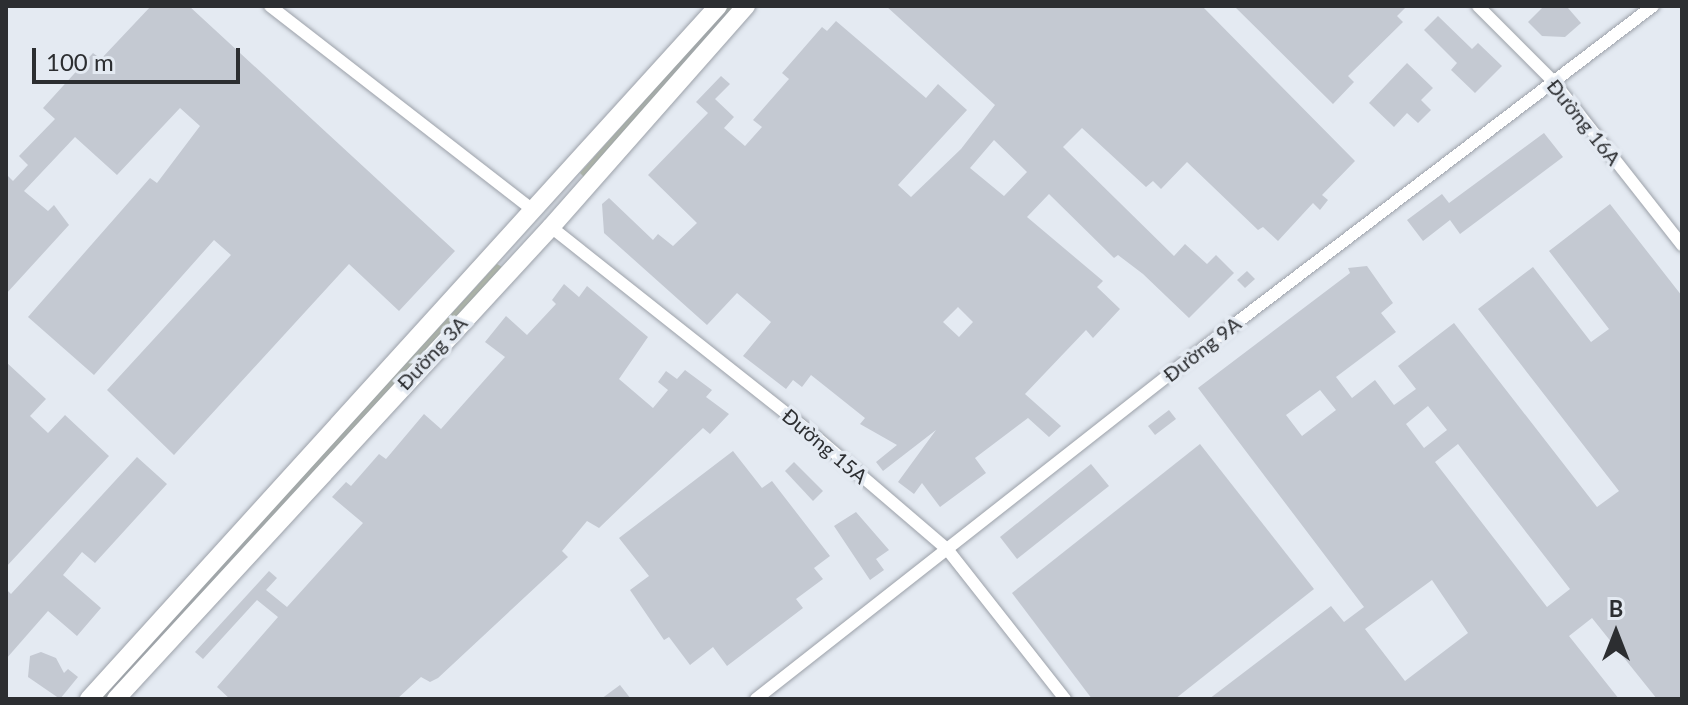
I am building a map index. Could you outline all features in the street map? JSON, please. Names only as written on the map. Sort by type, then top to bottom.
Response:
[{"type":"street","points":[[270,6],[551,227]]},
{"type":"street","name":"Đường 3A","points":[[89,699],[718,6]]},
{"type":"street","name":"Đường 3A","points":[[116,699],[551,227],[746,6]]},
{"type":"street","name":"Đường 16A","points":[[1478,6],[1553,81],[1682,245]]},
{"type":"street","name":"Đường 9A","points":[[756,699],[1653,6]]},
{"type":"street","name":"Đường 15A","points":[[551,227],[815,436],[947,549],[1065,699]]},
{"type":"green space","points":[[729,6],[736,6],[584,177],[580,173]]},
{"type":"green space","points":[[497,264],[502,267],[105,699],[99,699]]},
{"type":"building","points":[[151,6],[189,6],[455,251],[399,311],[349,264],[174,455],[107,390],[231,255],[214,240],[94,375],[28,317],[150,178],[157,183],[200,126],[180,108],[117,175],[75,137],[24,191],[48,211],[54,205],[69,225],[6,294],[6,174],[13,181],[28,165],[19,156],[55,119],[43,108],[93,53],[101,59]]},
{"type":"building","points":[[886,6],[1202,6],[1355,161],[1322,195],[1328,200],[1320,210],[1313,203],[1278,241],[1263,227],[1258,230],[1187,162],[1161,189],[1153,181],[1146,187],[1082,128],[1063,147],[1174,256],[1185,244],[1207,264],[1216,255],[1234,273],[1189,318],[1143,274],[1118,255],[1114,258],[1049,194],[1027,217],[1103,281],[1097,287],[1120,309],[1093,338],[1086,330],[1025,394],[1061,426],[1049,437],[1028,418],[975,458],[986,473],[940,507],[922,483],[914,494],[898,482],[936,430],[883,471],[876,462],[897,445],[860,424],[865,418],[811,375],[802,387],[793,380],[786,389],[743,356],[771,322],[737,293],[707,325],[604,233],[602,204],[609,198],[653,240],[658,234],[673,246],[697,223],[648,175],[708,113],[696,102],[721,76],[730,84],[715,99],[734,117],[724,128],[745,146],[762,127],[753,120],[789,79],[782,73],[822,27],[827,31],[836,21],[926,98],[938,84],[967,110],[898,185],[911,197],[961,149],[995,105]],"holes":[[[994,140],[1027,172],[1004,196],[970,168]],[[958,307],[973,322],[959,337],[943,322]]]},
{"type":"building","points":[[1234,6],[1407,6],[1397,16],[1403,22],[1348,76],[1354,82],[1333,104]]},
{"type":"building","points":[[1542,8],[1568,8],[1581,23],[1565,37],[1542,36],[1528,22]]},
{"type":"building","points":[[1438,16],[1472,49],[1478,43],[1502,66],[1475,93],[1451,70],[1457,63],[1424,30]]},
{"type":"building","points":[[1407,63],[1433,88],[1421,100],[1431,110],[1418,123],[1407,113],[1394,127],[1369,103]]},
{"type":"building","points":[[1544,133],[1563,157],[1460,234],[1450,220],[1423,241],[1407,220],[1442,194],[1449,203]]},
{"type":"building","points":[[1610,204],[1682,296],[1682,699],[1657,699],[1592,618],[1569,636],[1619,699],[1209,699],[1331,606],[1344,622],[1364,607],[1198,388],[1350,273],[1348,268],[1367,266],[1393,303],[1381,313],[1396,332],[1336,377],[1352,398],[1375,380],[1394,405],[1416,389],[1398,366],[1454,323],[1597,507],[1619,491],[1478,309],[1533,267],[1591,342],[1609,329],[1549,251]],"holes":[[[1320,390],[1336,410],[1302,436],[1286,415]],[[1428,406],[1447,430],[1424,448],[1406,424]],[[1458,444],[1570,589],[1547,607],[1435,462]],[[1432,580],[1468,633],[1405,681],[1365,629]]]},
{"type":"building","points":[[1247,271],[1255,279],[1245,288],[1237,280]]},
{"type":"building","points":[[564,284],[579,297],[587,286],[648,337],[619,379],[653,408],[668,390],[658,382],[666,371],[677,379],[685,370],[712,390],[706,397],[729,414],[710,434],[703,428],[599,528],[587,521],[562,551],[568,557],[438,678],[430,682],[421,677],[397,699],[230,699],[217,687],[278,617],[257,600],[203,659],[195,652],[269,571],[277,578],[266,590],[287,607],[363,523],[332,497],[346,482],[351,486],[379,454],[386,459],[424,414],[441,429],[505,357],[485,342],[506,316],[527,335],[556,304],[552,300]]},
{"type":"building","points":[[6,362],[46,399],[30,416],[48,433],[65,415],[109,456],[6,567]]},
{"type":"building","points":[[1169,410],[1176,419],[1155,435],[1148,426]]},
{"type":"building","points":[[1200,444],[1314,589],[1175,699],[1092,699],[1012,593]]},
{"type":"building","points":[[733,451],[762,488],[772,481],[830,556],[814,568],[823,579],[796,599],[803,608],[727,666],[713,647],[690,665],[669,637],[664,640],[630,590],[649,576],[619,538]]},
{"type":"building","points":[[137,457],[167,484],[95,563],[82,552],[63,575],[101,608],[77,636],[48,611],[6,659],[6,589],[11,594]]},
{"type":"building","points":[[794,462],[823,491],[813,501],[785,471]]},
{"type":"building","points":[[1091,464],[1109,486],[1017,559],[1000,537]]},
{"type":"building","points":[[856,512],[889,550],[876,559],[884,570],[870,580],[834,526]]},
{"type":"building","points":[[41,652],[56,658],[64,673],[68,669],[78,677],[60,699],[28,677],[30,656]]},
{"type":"building","points":[[620,685],[631,699],[601,699]]}]
